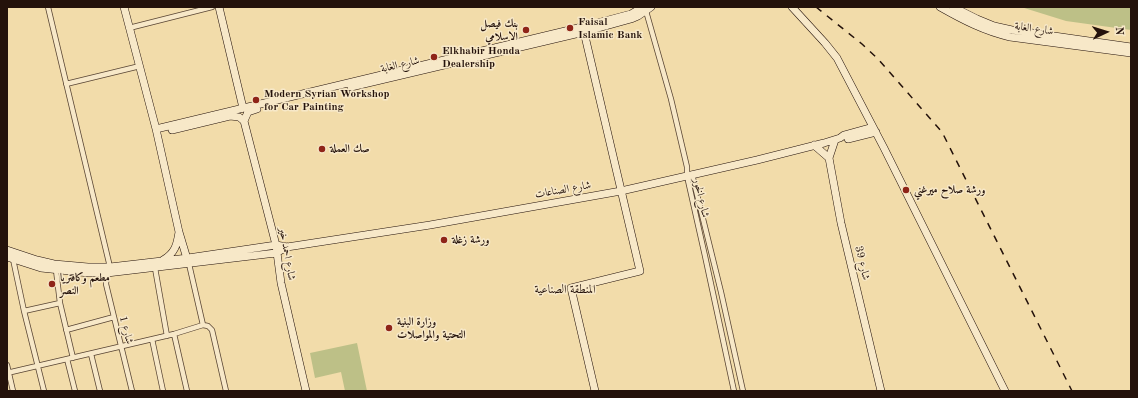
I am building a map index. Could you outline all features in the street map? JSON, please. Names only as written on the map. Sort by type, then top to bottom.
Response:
[{"type":"main road","points":[[124,7],[188,261]]},
{"type":"main road","points":[[219,7],[243,108]]},
{"type":"main road","points":[[792,7],[837,58],[875,130],[1005,391]]},
{"type":"main road","name":"شارع الغابة","points":[[940,7],[969,23],[997,34],[1010,37],[1131,52]]},
{"type":"main road","name":"شارع الغابة","points":[[953,7],[1000,28],[1131,47]]},
{"type":"main road","name":"شارع الغابة","points":[[156,132],[243,108],[582,27],[631,14],[647,8]]},
{"type":"main road","name":"شارع الغابة","points":[[156,132],[169,126],[234,116],[239,117],[244,121],[248,112],[254,109],[584,32],[631,19],[647,8]]},
{"type":"main road","points":[[584,32],[620,191],[640,271],[571,288],[595,391]]},
{"type":"main road","points":[[853,133],[863,126],[865,111]]},
{"type":"main road","points":[[153,118],[160,124],[169,126]]},
{"type":"main road","name":"شارع احمد خير","points":[[244,121],[276,245],[281,283],[306,391]]},
{"type":"main road","points":[[814,145],[828,158],[837,139],[844,135],[875,130]]},
{"type":"main road","points":[[837,139],[845,139],[875,130]]},
{"type":"main road","name":"شارع الصناعات","points":[[287,247],[430,225],[620,191],[837,139]]},
{"type":"main road","name":"شارع 39","points":[[828,158],[841,223],[881,391]]},
{"type":"main road","points":[[162,261],[173,252],[180,232]]},
{"type":"main road","points":[[7,250],[54,264],[108,270],[155,268],[276,245],[287,247]]},
{"type":"main road","points":[[10,258],[41,268],[89,273],[162,261],[188,261],[276,253],[287,247]]},
{"type":"street","name":"شارع 1","points":[[48,7],[108,270],[106,284],[132,391]]},
{"type":"street","points":[[129,28],[212,7]]},
{"type":"street","name":"شارع الخور","points":[[647,8],[690,175],[713,294],[734,391]]},
{"type":"street","points":[[66,84],[140,66]]},
{"type":"street","points":[[690,175],[722,292],[743,391]]},
{"type":"street","points":[[10,258],[39,366],[44,391]]},
{"type":"street","points":[[188,261],[203,325]]},
{"type":"street","points":[[155,268],[167,336]]},
{"type":"street","points":[[56,270],[60,303],[73,358]]},
{"type":"street","points":[[713,294],[722,292]]},
{"type":"street","points":[[24,311],[60,303]]},
{"type":"street","points":[[66,330],[114,318]]},
{"type":"street","points":[[8,373],[167,336],[203,325],[208,326],[212,330],[226,391]]},
{"type":"street","points":[[174,334],[187,391]]},
{"type":"street","points":[[152,339],[163,391]]},
{"type":"street","points":[[91,354],[100,391]]},
{"type":"street","points":[[67,359],[75,391]]},
{"type":"street","points":[[7,365],[13,391]]},
{"type":"green space","points":[[1021,7],[1131,7],[1131,30],[1066,21]]},
{"type":"green space","points":[[357,343],[367,391],[345,391],[341,372],[315,378],[310,353]]},
{"type":"railway","points":[[816,7],[862,44],[878,59],[942,132],[1072,391]]},
{"type":"place","name":"Faisal Islamic Bank","points":[[570,28]]},
{"type":"place","name":"بنك فيصل الاسلامي","points":[[526,30]]},
{"type":"place","name":"Elkhabir Honda Dealership","points":[[434,57]]},
{"type":"place","name":"Modern Syrian Workshop for Car Painting","points":[[256,100]]},
{"type":"place","name":"صك العملة","points":[[322,149]]},
{"type":"place","name":"ورشة صلاح ميرغني","points":[[906,190]]},
{"type":"place","name":"ورشة زغلة","points":[[444,240]]},
{"type":"place","name":"مطعم وكافتريا النصر","points":[[52,284]]},
{"type":"place","name":"وزارة البنية التحتية والمواصلات","points":[[389,328]]},
{"type":"district","name":"المنطقة الصناعية","points":[[565,290]]}]
